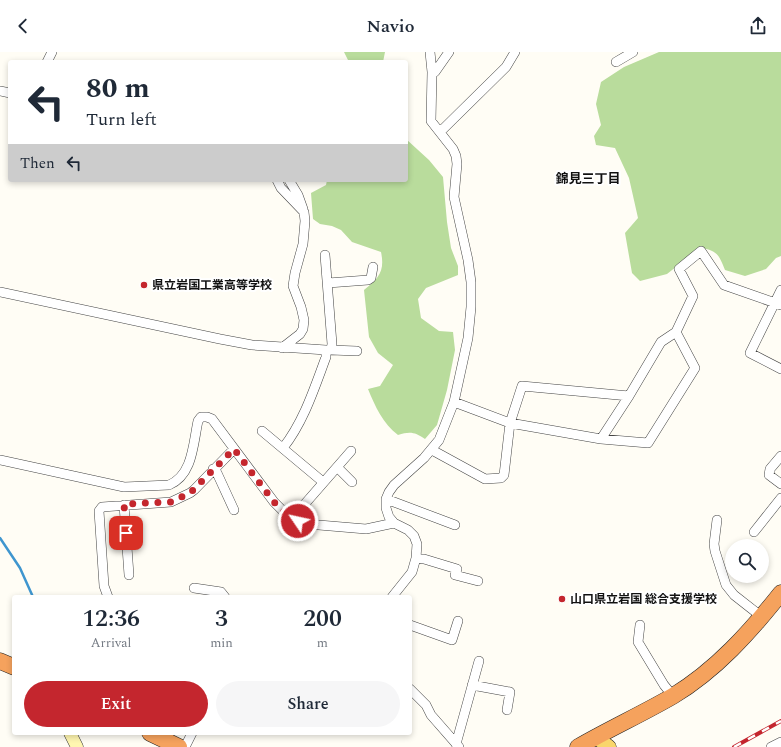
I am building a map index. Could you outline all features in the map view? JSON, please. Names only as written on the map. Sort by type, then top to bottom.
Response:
[{"type":"highway","points":[[578,747],[673,696],[727,654],[762,617],[781,593]]},
{"type":"highway","points":[[0,661],[12,666]]},
{"type":"highway","points":[[154,735],[179,747]]},
{"type":"main road","points":[[596,737],[609,747]]},
{"type":"street","points":[[394,595],[412,572],[416,558],[417,544],[414,536],[408,530],[394,523],[389,517],[386,508],[386,500],[394,485],[432,450],[439,440],[454,402],[468,338],[471,307],[471,282],[468,260],[454,197],[457,164],[456,156],[440,132],[431,122],[432,72],[430,52]]},
{"type":"street","points":[[432,72],[435,72],[449,52]]},
{"type":"street","points":[[440,132],[506,67],[515,52]]},
{"type":"street","points":[[616,62],[633,52]]},
{"type":"street","points":[[277,182],[304,212]]},
{"type":"street","points":[[282,348],[300,334],[303,329],[304,320],[293,286],[303,244],[305,221],[304,212],[298,195],[290,182]]},
{"type":"street","points":[[601,439],[661,342],[676,332],[693,296],[679,269],[701,251],[724,285],[778,304]]},
{"type":"street","points":[[283,448],[302,419],[332,344],[326,255]]},
{"type":"street","points":[[328,283],[368,280],[371,278],[373,267]]},
{"type":"street","points":[[781,290],[778,304],[750,353],[781,369]]},
{"type":"street","points":[[0,292],[220,340],[282,348],[357,351]]},
{"type":"street","points":[[454,402],[510,423],[601,439],[648,443],[695,368],[676,332]]},
{"type":"street","points":[[432,450],[485,479],[501,478],[504,475],[510,423],[522,386],[629,396]]},
{"type":"street","points":[[0,460],[124,486],[143,487],[169,485],[176,482],[184,475],[188,467],[198,421],[201,417],[207,417],[212,419],[274,502],[288,516],[307,524],[326,527],[366,529],[394,523]]},
{"type":"street","points":[[262,431],[323,482]]},
{"type":"street","points":[[107,595],[104,586],[99,511],[102,507],[124,504],[171,502],[190,493],[234,449]]},
{"type":"street","points":[[298,521],[303,506],[351,451]]},
{"type":"street","points":[[781,456],[770,469],[769,475],[781,484]]},
{"type":"street","points":[[337,467],[352,482]]},
{"type":"street","points":[[213,469],[217,473],[234,510]]},
{"type":"street","points":[[754,532],[781,498]]},
{"type":"street","points":[[386,500],[455,525]]},
{"type":"street","points":[[124,504],[129,575]]},
{"type":"street","points":[[717,520],[714,544],[726,585],[734,595],[762,617]]},
{"type":"street","points":[[416,558],[457,569],[455,575],[478,581]]},
{"type":"street","points":[[194,588],[220,592],[223,595]]},
{"type":"street","points":[[412,626],[452,640],[458,621]]},
{"type":"street","points":[[640,625],[638,642],[664,685],[673,696]]},
{"type":"street","points":[[458,745],[478,661]]},
{"type":"street","points":[[472,685],[510,692],[507,710]]},
{"type":"street","points":[[412,691],[426,705],[431,715],[458,745]]},
{"type":"street","points":[[71,735],[77,747]]},
{"type":"street","points":[[185,747],[191,735]]},
{"type":"street","points":[[771,747],[781,742]]},
{"type":"green space","points":[[344,52],[385,52],[383,60],[348,60]]},
{"type":"green space","points":[[659,52],[781,52],[781,256],[776,258],[766,269],[745,276],[725,270],[717,254],[710,250],[700,248],[667,274],[640,281],[632,273],[625,233],[638,218],[629,178],[615,148],[596,145],[594,136],[601,125],[596,104],[601,82],[624,67]]},
{"type":"green space","points":[[408,141],[429,160],[443,177],[447,222],[451,248],[458,266],[458,275],[426,288],[418,299],[421,318],[439,331],[453,332],[455,350],[447,390],[437,425],[425,439],[412,433],[398,435],[393,431],[380,414],[368,389],[380,386],[393,365],[378,353],[369,337],[364,290],[374,282],[380,274],[382,264],[381,252],[352,242],[341,230],[332,226],[320,224],[313,219],[311,193],[326,185],[327,182],[408,182]]},
{"type":"waterway","points":[[0,538],[20,568],[32,595]]},
{"type":"railway","points":[[734,747],[781,721]]},
{"type":"place","name":"県立岩国工業高等学校","points":[[144,285]]},
{"type":"place","name":"山口県立岩国 総合支援学校","points":[[562,599]]},
{"type":"district","name":"錦見三丁目","points":[[588,179]]},
{"type":"route","points":[[126,533],[124,504],[171,502],[190,493],[234,449],[274,502],[288,516],[298,521]]}]
